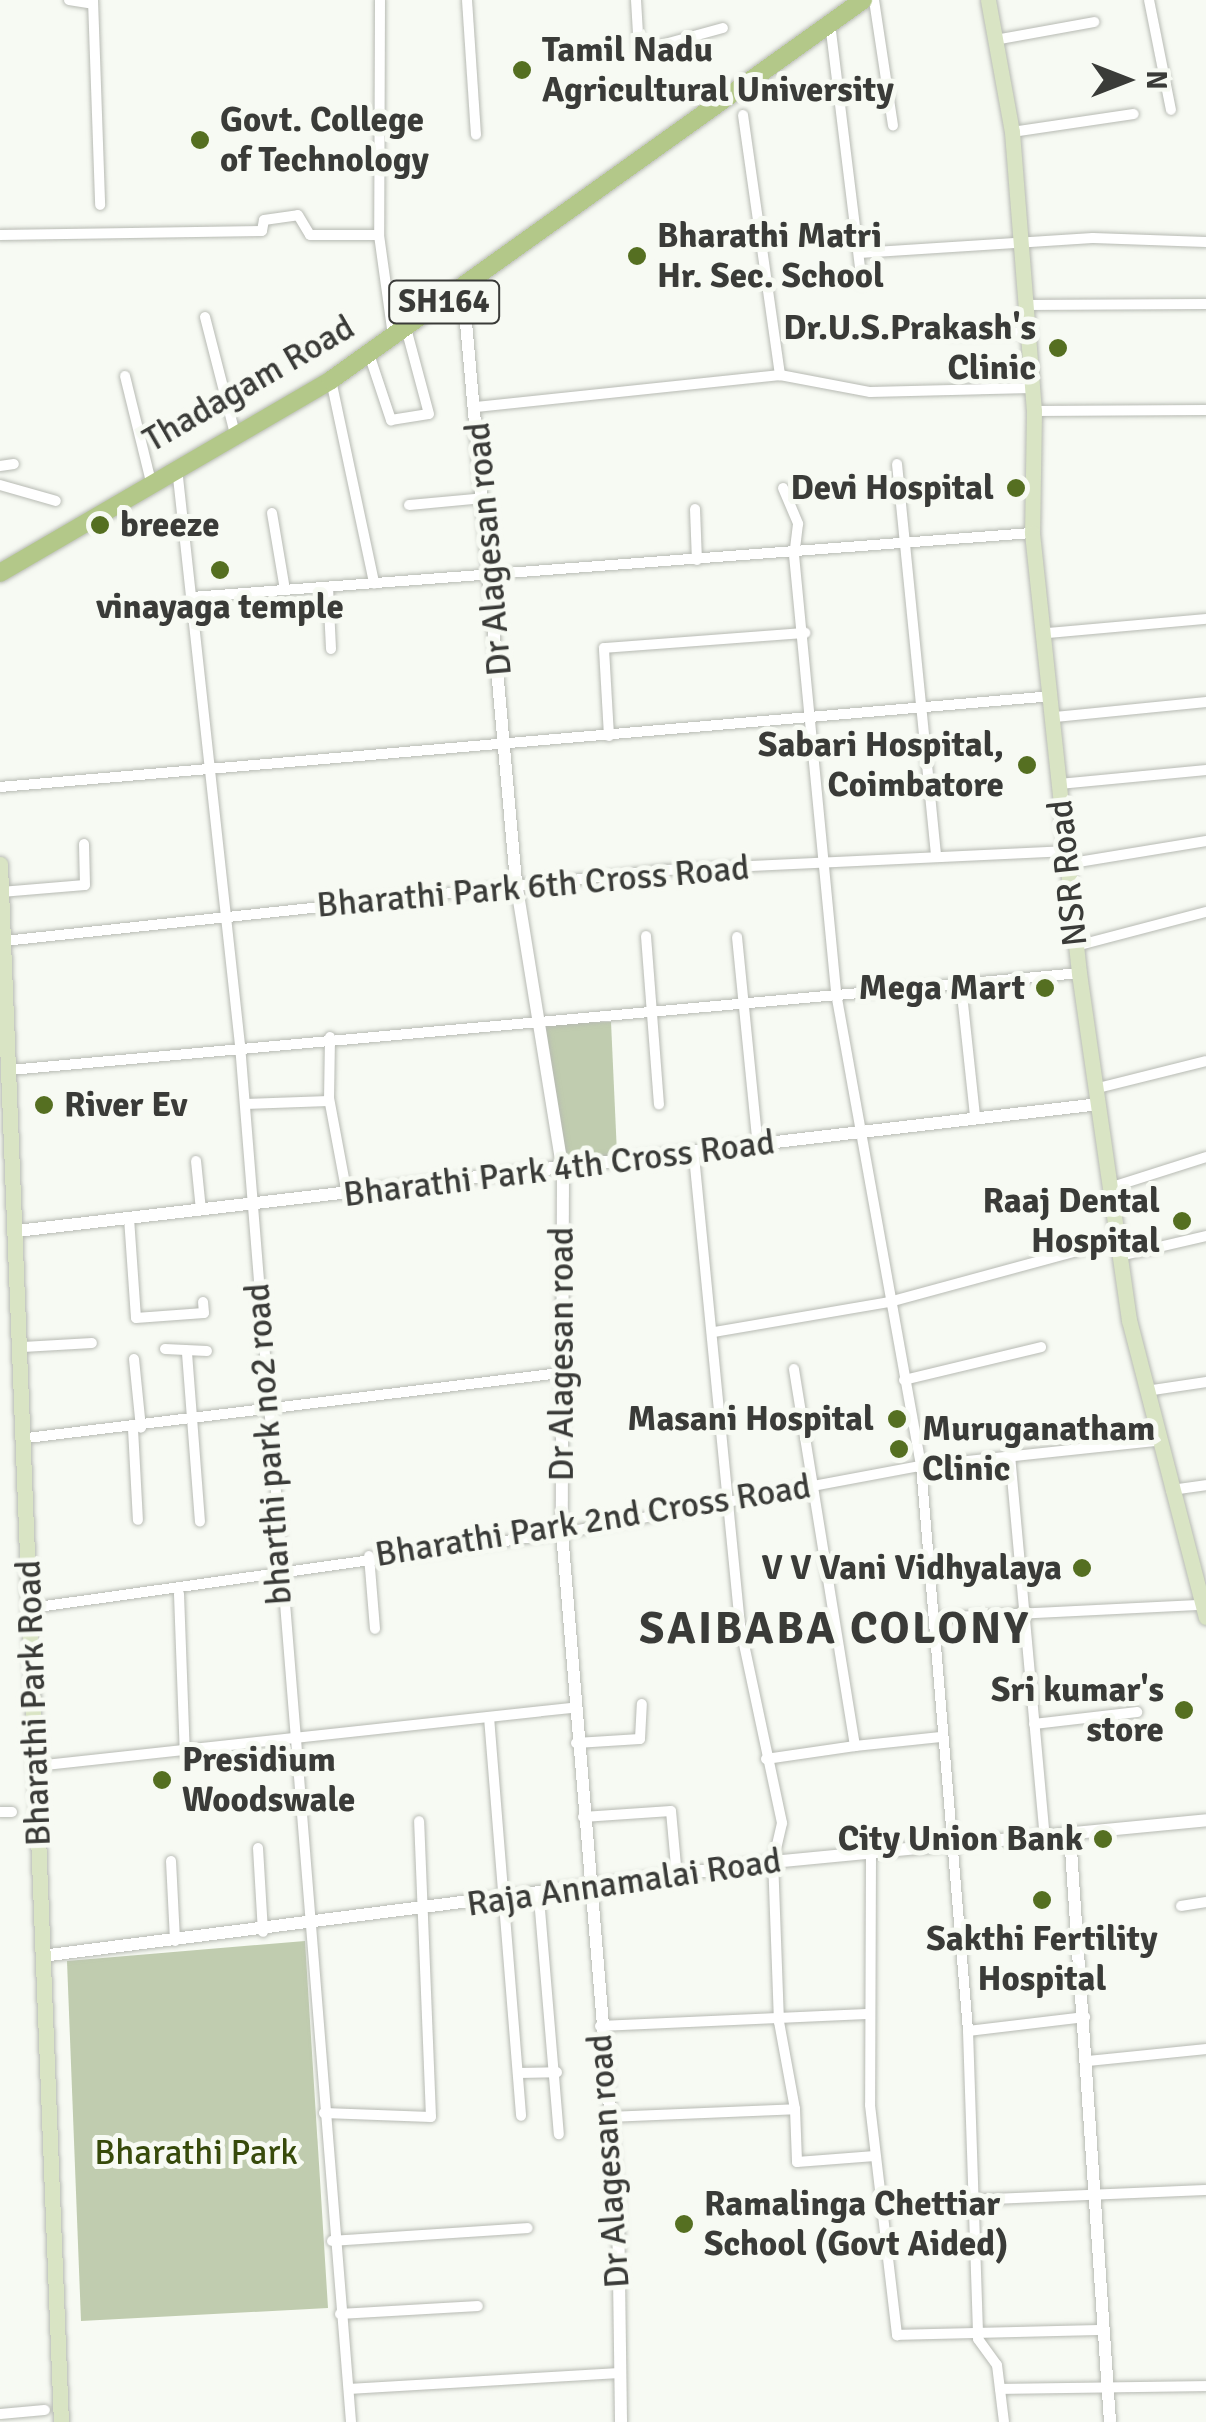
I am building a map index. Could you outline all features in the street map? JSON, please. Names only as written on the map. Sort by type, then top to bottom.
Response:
[{"type":"main road","name":"Thadagam Road","points":[[1,572],[150,478],[177,467],[330,380],[463,289],[863,0]]},
{"type":"main road","name":"NSR Road","points":[[988,0],[1012,132],[1034,411],[1032,533],[1048,633],[1058,784],[1079,973],[1119,1248],[1155,1441],[1198,1559],[1204,1611]]},
{"type":"main road","name":"Bharathi Park Road","points":[[0,864],[28,1438],[42,1956],[61,2422]]},
{"type":"street","points":[[69,0],[93,2],[100,205]]},
{"type":"street","points":[[369,354],[391,420],[429,414],[400,333],[379,235],[380,0]]},
{"type":"street","points":[[467,0],[476,135]]},
{"type":"street","points":[[636,0],[639,50],[723,28]]},
{"type":"street","points":[[874,0],[893,126]]},
{"type":"street","points":[[1149,0],[1171,110]]},
{"type":"street","points":[[995,40],[1094,22]]},
{"type":"street","points":[[830,23],[862,282]]},
{"type":"street","points":[[1012,132],[1134,114]]},
{"type":"street","points":[[743,115],[780,375]]},
{"type":"street","points":[[0,235],[262,230],[264,220],[298,215],[310,234],[379,235]]},
{"type":"street","points":[[859,253],[1021,242],[1206,242]]},
{"type":"street","name":"Dr Alagesan road","points":[[463,289],[507,742],[516,882],[563,1172],[562,1533],[571,1708],[608,2117],[621,2422]]},
{"type":"street","points":[[1024,305],[1206,304]]},
{"type":"street","points":[[205,317],[235,434]]},
{"type":"street","points":[[951,334],[1026,332]]},
{"type":"street","points":[[476,408],[780,375],[870,392],[1032,388]]},
{"type":"street","points":[[125,376],[150,478]]},
{"type":"street","points":[[330,380],[374,582]]},
{"type":"street","points":[[1034,411],[1206,410]]},
{"type":"street","points":[[0,466],[14,464]]},
{"type":"street","points":[[897,464],[925,709],[936,855]]},
{"type":"street","name":"bharthi park no2 road","points":[[177,467],[213,769],[240,1045],[276,1573],[351,2422]]},
{"type":"street","points":[[0,485],[56,501]]},
{"type":"street","points":[[782,488],[798,524],[794,555],[816,721],[836,994],[921,1466],[968,2032],[968,2200],[978,2339],[1000,2389],[1004,2422]]},
{"type":"street","points":[[409,505],[484,498]]},
{"type":"street","points":[[695,509],[697,560]]},
{"type":"street","points":[[272,513],[285,590]]},
{"type":"street","points":[[192,597],[490,573],[794,555],[1032,533]]},
{"type":"street","points":[[328,586],[331,649]]},
{"type":"street","points":[[1048,633],[1206,620]]},
{"type":"street","points":[[608,736],[604,648],[805,632]]},
{"type":"street","points":[[0,786],[507,742],[816,721],[1053,696]]},
{"type":"street","points":[[1055,716],[1206,702]]},
{"type":"street","points":[[1058,784],[1206,770]]},
{"type":"street","name":"Bharathi Park 6th Cross Road","points":[[4,941],[516,882],[936,855],[1065,857],[1206,841]]},
{"type":"street","points":[[1,892],[85,885],[84,844]]},
{"type":"street","points":[[1076,946],[1206,912]]},
{"type":"street","points":[[646,936],[659,1104]]},
{"type":"street","points":[[736,937],[758,1146]]},
{"type":"street","points":[[10,1070],[536,1018],[1079,973]]},
{"type":"street","points":[[961,985],[975,1117]]},
{"type":"street","points":[[330,1037],[330,1101],[346,1194]]},
{"type":"street","points":[[1099,1096],[1206,1061]]},
{"type":"street","name":"Bharathi Park 4th Cross Road","points":[[17,1231],[694,1156],[1099,1096]]},
{"type":"street","points":[[245,1104],[330,1101]]},
{"type":"street","points":[[694,1156],[714,1332],[726,1498],[766,1759],[782,1823],[773,1862],[779,2022],[795,2109],[797,2162],[875,2156]]},
{"type":"street","points":[[1112,1187],[1206,1156]]},
{"type":"street","points":[[196,1160],[202,1210]]},
{"type":"street","points":[[129,1218],[136,1318],[204,1313],[203,1302]]},
{"type":"street","points":[[714,1332],[889,1302],[1119,1248],[1206,1236]]},
{"type":"street","points":[[23,1346],[92,1343]]},
{"type":"street","points":[[904,1380],[1041,1347]]},
{"type":"street","points":[[165,1349],[207,1351]]},
{"type":"street","points":[[186,1353],[200,1521]]},
{"type":"street","points":[[134,1360],[138,1520]]},
{"type":"street","points":[[794,1370],[807,1488],[854,1746]]},
{"type":"street","points":[[28,1438],[192,1422],[560,1373]]},
{"type":"street","points":[[1146,1391],[1206,1382]]},
{"type":"street","name":"Bharathi Park 2nd Cross Road","points":[[31,1608],[180,1594],[369,1556],[562,1533],[726,1498],[807,1488],[921,1466],[1155,1441]]},
{"type":"street","points":[[1010,1455],[1045,1836]]},
{"type":"street","points":[[1171,1490],[1206,1485]]},
{"type":"street","points":[[369,1556],[375,1629]]},
{"type":"street","points":[[180,1594],[185,1754]]},
{"type":"street","points":[[934,1618],[1026,1612],[1204,1611]]},
{"type":"street","points":[[575,1743],[640,1739],[642,1704]]},
{"type":"street","points":[[36,1766],[294,1744],[571,1708]]},
{"type":"street","points":[[1034,1724],[1138,1712]]},
{"type":"street","points":[[489,1717],[508,1901],[520,2116]]},
{"type":"street","points":[[766,1759],[942,1737]]},
{"type":"street","points":[[583,1817],[670,1811],[677,1878]]},
{"type":"street","name":"Raja Annamalai Road","points":[[42,1956],[539,1898],[773,1862],[1206,1820]]},
{"type":"street","points":[[324,2113],[432,2117],[420,1821]]},
{"type":"street","points":[[1070,1835],[1086,2016],[1110,2422]]},
{"type":"street","points":[[258,1848],[264,1932]]},
{"type":"street","points":[[871,1852],[867,2014],[875,2156],[897,2335],[978,2339],[1104,2330]]},
{"type":"street","points":[[171,1862],[175,1941]]},
{"type":"street","points":[[539,1898],[557,2072],[559,2134]]},
{"type":"street","points":[[1181,1906],[1206,1902]]},
{"type":"street","points":[[600,2026],[779,2022],[867,2014]]},
{"type":"street","points":[[968,2032],[1086,2016]]},
{"type":"street","points":[[1088,2062],[1206,2049]]},
{"type":"street","points":[[518,2074],[557,2072]]},
{"type":"street","points":[[608,2117],[795,2109]]},
{"type":"street","points":[[968,2200],[1206,2190]]},
{"type":"street","points":[[332,2241],[528,2228]]},
{"type":"street","points":[[340,2314],[478,2306]]},
{"type":"street","points":[[349,2388],[618,2373]]},
{"type":"street","points":[[1000,2389],[1108,2391],[1206,2386]]},
{"type":"street","points":[[0,2414],[44,2410]]},
{"type":"green space","points":[[611,1022],[617,1154],[566,1167],[541,1023]]},
{"type":"green space","name":"Bharathi Park","points":[[305,1941],[328,2308],[81,2321],[67,1961]]},
{"type":"place","name":"Tamil Nadu Agricultural University","points":[[522,70]]},
{"type":"place","name":"Govt. College of Technology","points":[[200,140]]},
{"type":"place","name":"Bharathi Matri Hr. Sec. School","points":[[637,256]]},
{"type":"place","name":"Dr.U.S.Prakash's Clinic","points":[[1058,348]]},
{"type":"place","name":"Devi Hospital","points":[[1016,488]]},
{"type":"place","name":"breeze","points":[[100,525]]},
{"type":"place","name":"vinayaga temple","points":[[220,570]]},
{"type":"place","name":"Sabari Hospital, Coimbatore","points":[[1027,765]]},
{"type":"place","name":"Mega Mart","points":[[1045,988]]},
{"type":"place","name":"River Ev","points":[[44,1105]]},
{"type":"place","name":"Raaj Dental Hospital","points":[[1182,1221]]},
{"type":"place","name":"Masani Hospital","points":[[897,1419]]},
{"type":"place","name":"Muruganatham Clinic","points":[[899,1449]]},
{"type":"place","name":"V V Vani Vidhyalaya","points":[[1082,1568]]},
{"type":"place","name":"Sri kumar's store","points":[[1184,1710]]},
{"type":"place","name":"Presidium Woodswale","points":[[162,1780]]},
{"type":"place","name":"City Union Bank","points":[[1103,1839]]},
{"type":"place","name":"Sakthi Fertility Hospital","points":[[1042,1900]]},
{"type":"place","name":"Ramalinga Chettiar School (Govt Aided)","points":[[684,2224]]},
{"type":"district","name":"SAIBABA COLONY","points":[[835,1629]]}]
